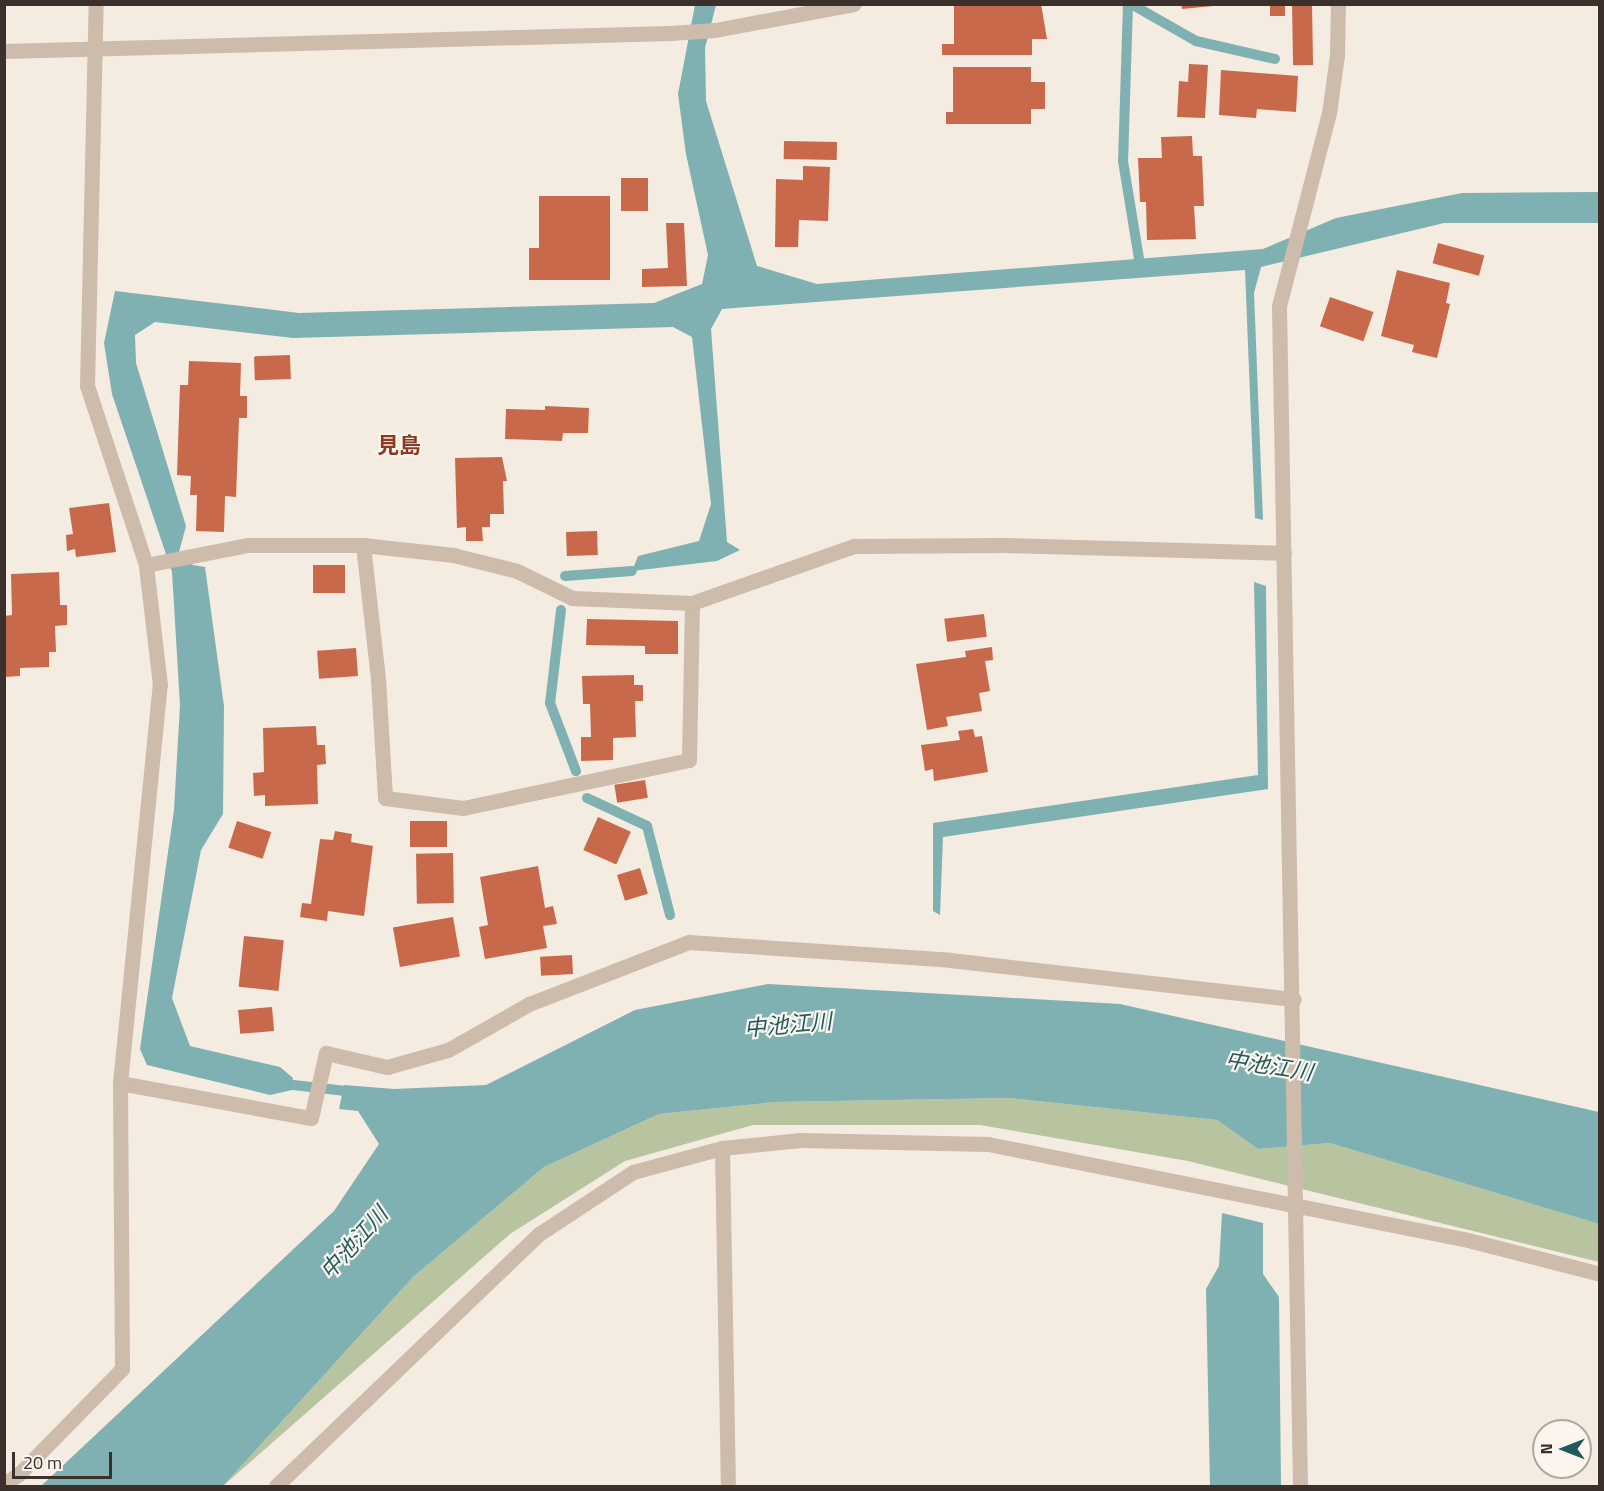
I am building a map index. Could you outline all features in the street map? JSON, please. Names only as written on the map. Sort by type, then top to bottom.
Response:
[{"type":"street","points":[[4,1484],[19,1474],[122,1369],[120,1083],[160,684],[146,565],[87,386],[97,50],[96,4]]},
{"type":"street","points":[[4,51],[688,32],[715,30],[854,4]]},
{"type":"street","points":[[1300,1486],[1294,1006],[1279,306],[1329,113],[1337,55],[1338,4]]},
{"type":"street","points":[[146,565],[248,545],[363,545],[453,555],[517,571],[572,598],[692,603],[854,546],[1004,545],[1284,553]]},
{"type":"street","points":[[363,545],[378,679],[385,798],[463,808],[689,760],[692,603]]},
{"type":"street","points":[[120,1083],[310,1118],[326,1053],[387,1067],[448,1050],[529,1004],[689,942],[950,960],[1294,1006]]},
{"type":"street","points":[[276,1486],[539,1234],[633,1172],[722,1148],[801,1140],[988,1144],[1296,1203],[1464,1239],[1599,1274]]},
{"type":"street","points":[[722,1148],[728,1486]]},
{"type":"green space","points":[[1010,1098],[1217,1120],[1258,1149],[1330,1143],[1599,1224],[1599,1262],[1188,1161],[980,1125],[753,1125],[625,1161],[510,1234],[223,1486],[413,1277],[544,1167],[659,1114],[775,1102]]},
{"type":"water","points":[[695,5],[716,5],[705,48],[706,101],[757,266],[817,284],[1263,249],[1336,218],[1462,193],[1599,192],[1599,223],[1444,223],[1261,267],[1254,293],[1263,520],[1255,518],[1245,270],[722,309],[711,329],[727,542],[740,550],[717,561],[632,571],[638,556],[699,541],[711,504],[692,337],[673,327],[293,338],[155,322],[135,335],[136,363],[186,526],[179,552],[193,565],[205,567],[224,706],[223,814],[201,850],[172,998],[190,1046],[280,1067],[293,1078],[292,1090],[270,1095],[147,1065],[140,1049],[174,810],[180,705],[172,572],[112,394],[104,343],[115,291],[299,313],[654,303],[702,284],[708,255],[686,154],[678,94]]},
{"type":"water","points":[[1254,582],[1266,586],[1268,789],[943,837],[940,915],[933,911],[933,823],[1258,775]]},
{"type":"water","name":"中池江川","points":[[768,984],[1120,1004],[1599,1112],[1599,1224],[1330,1143],[1258,1149],[1217,1120],[1010,1098],[775,1102],[659,1114],[544,1167],[413,1277],[223,1486],[41,1486],[334,1211],[379,1144],[358,1111],[339,1109],[344,1085],[394,1089],[486,1085],[635,1010]]},
{"type":"water","points":[[1222,1213],[1263,1223],[1263,1274],[1279,1297],[1281,1486],[1210,1486],[1206,1289],[1219,1266]]},
{"type":"building","points":[[954,4],[1041,4],[1047,39],[1032,39],[1032,55],[942,55],[942,44],[954,44]]},
{"type":"building","points":[[1181,4],[1213,4],[1213,6],[1182,9]]},
{"type":"building","points":[[1270,4],[1285,4],[1285,16],[1270,16]]},
{"type":"building","points":[[1292,4],[1312,4],[1313,65],[1293,65]]},
{"type":"building","points":[[1189,64],[1208,65],[1205,118],[1177,117],[1179,81],[1188,82]]},
{"type":"building","points":[[953,67],[1031,67],[1031,82],[1045,82],[1045,109],[1031,109],[1031,124],[946,124],[946,112],[953,112]]},
{"type":"building","points":[[1221,70],[1298,76],[1296,112],[1257,109],[1256,118],[1219,115]]},
{"type":"building","points":[[1192,136],[1193,156],[1202,156],[1204,206],[1194,206],[1196,239],[1147,240],[1146,202],[1140,202],[1138,158],[1162,158],[1161,137]]},
{"type":"building","points":[[784,141],[837,142],[837,160],[784,159]]},
{"type":"building","points":[[803,166],[830,167],[828,221],[799,220],[798,247],[775,247],[776,179],[803,180]]},
{"type":"building","points":[[621,178],[648,178],[648,211],[621,211]]},
{"type":"building","points":[[539,196],[610,196],[610,280],[529,280],[529,248],[539,248]]},
{"type":"building","points":[[666,223],[684,223],[687,286],[642,287],[642,269],[668,268]]},
{"type":"building","points":[[1438,243],[1484,255],[1479,276],[1433,263]]},
{"type":"building","points":[[1397,270],[1450,283],[1446,303],[1450,304],[1437,358],[1412,352],[1414,345],[1381,336]]},
{"type":"building","points":[[1330,297],[1373,312],[1363,341],[1320,326]]},
{"type":"building","points":[[290,355],[291,379],[255,380],[254,356]]},
{"type":"building","points":[[189,361],[241,363],[240,396],[247,396],[247,418],[239,418],[236,497],[225,496],[224,532],[196,531],[197,495],[190,495],[191,476],[177,475],[180,385],[188,385]]},
{"type":"building","points":[[545,406],[589,408],[588,433],[563,433],[562,441],[505,439],[506,409],[545,410]]},
{"type":"building","points":[[502,457],[507,481],[503,481],[504,514],[490,514],[490,527],[482,527],[483,541],[466,541],[466,527],[457,528],[455,458]]},
{"type":"building","points":[[109,503],[116,552],[76,557],[75,549],[67,551],[66,535],[73,534],[69,508]]},
{"type":"building","points":[[597,531],[598,555],[567,556],[566,532]]},
{"type":"building","points":[[313,565],[345,565],[345,593],[313,593]]},
{"type":"building","points":[[59,572],[60,605],[67,605],[67,625],[55,626],[56,652],[49,652],[49,667],[20,668],[20,676],[4,677],[4,616],[12,615],[11,574]]},
{"type":"building","points":[[984,614],[987,637],[947,642],[944,619]]},
{"type":"building","points":[[587,619],[678,621],[678,654],[645,654],[645,646],[586,645]]},
{"type":"building","points":[[992,647],[993,660],[985,661],[990,691],[979,693],[982,711],[946,717],[948,726],[927,730],[916,664],[966,657],[965,651]]},
{"type":"building","points":[[356,648],[358,676],[319,679],[317,651]]},
{"type":"building","points":[[634,675],[634,685],[643,685],[643,701],[635,701],[636,737],[613,738],[613,760],[581,761],[581,737],[591,737],[590,704],[583,704],[582,676]]},
{"type":"building","points":[[316,726],[317,745],[325,745],[326,764],[317,765],[318,804],[265,806],[265,795],[254,796],[253,773],[264,772],[263,728]]},
{"type":"building","points":[[973,729],[975,737],[982,736],[988,772],[934,781],[933,769],[925,771],[921,745],[960,740],[958,731]]},
{"type":"building","points":[[645,780],[648,798],[617,803],[614,785]]},
{"type":"building","points":[[598,817],[631,832],[616,865],[583,850]]},
{"type":"building","points":[[237,821],[271,832],[263,859],[228,848]]},
{"type":"building","points":[[410,821],[447,821],[447,847],[410,847]]},
{"type":"building","points":[[335,831],[352,834],[351,842],[373,846],[364,916],[328,911],[327,921],[300,917],[302,903],[311,904],[320,839],[333,840]]},
{"type":"building","points":[[453,853],[454,903],[417,904],[416,854]]},
{"type":"building","points":[[538,866],[545,908],[553,906],[557,924],[543,926],[547,948],[485,959],[479,927],[488,925],[480,877]]},
{"type":"building","points":[[640,868],[648,894],[625,901],[617,875]]},
{"type":"building","points":[[453,917],[460,956],[400,967],[393,928]]},
{"type":"building","points":[[244,936],[284,940],[278,991],[239,987]]},
{"type":"building","points":[[572,955],[573,974],[541,976],[540,957]]},
{"type":"building","points":[[272,1007],[274,1031],[240,1034],[238,1010]]},
{"type":"waterway","points":[[1128,4],[1123,161],[1139,259]]},
{"type":"waterway","points":[[1131,4],[1196,41],[1275,59]]},
{"type":"waterway","points":[[565,576],[632,571]]},
{"type":"waterway","points":[[561,610],[550,703],[576,771]]},
{"type":"waterway","points":[[587,798],[647,826],[670,915]]},
{"type":"waterway","points":[[293,1085],[355,1092]]},
{"type":"district","name":"見島","points":[[399,446]]}]
